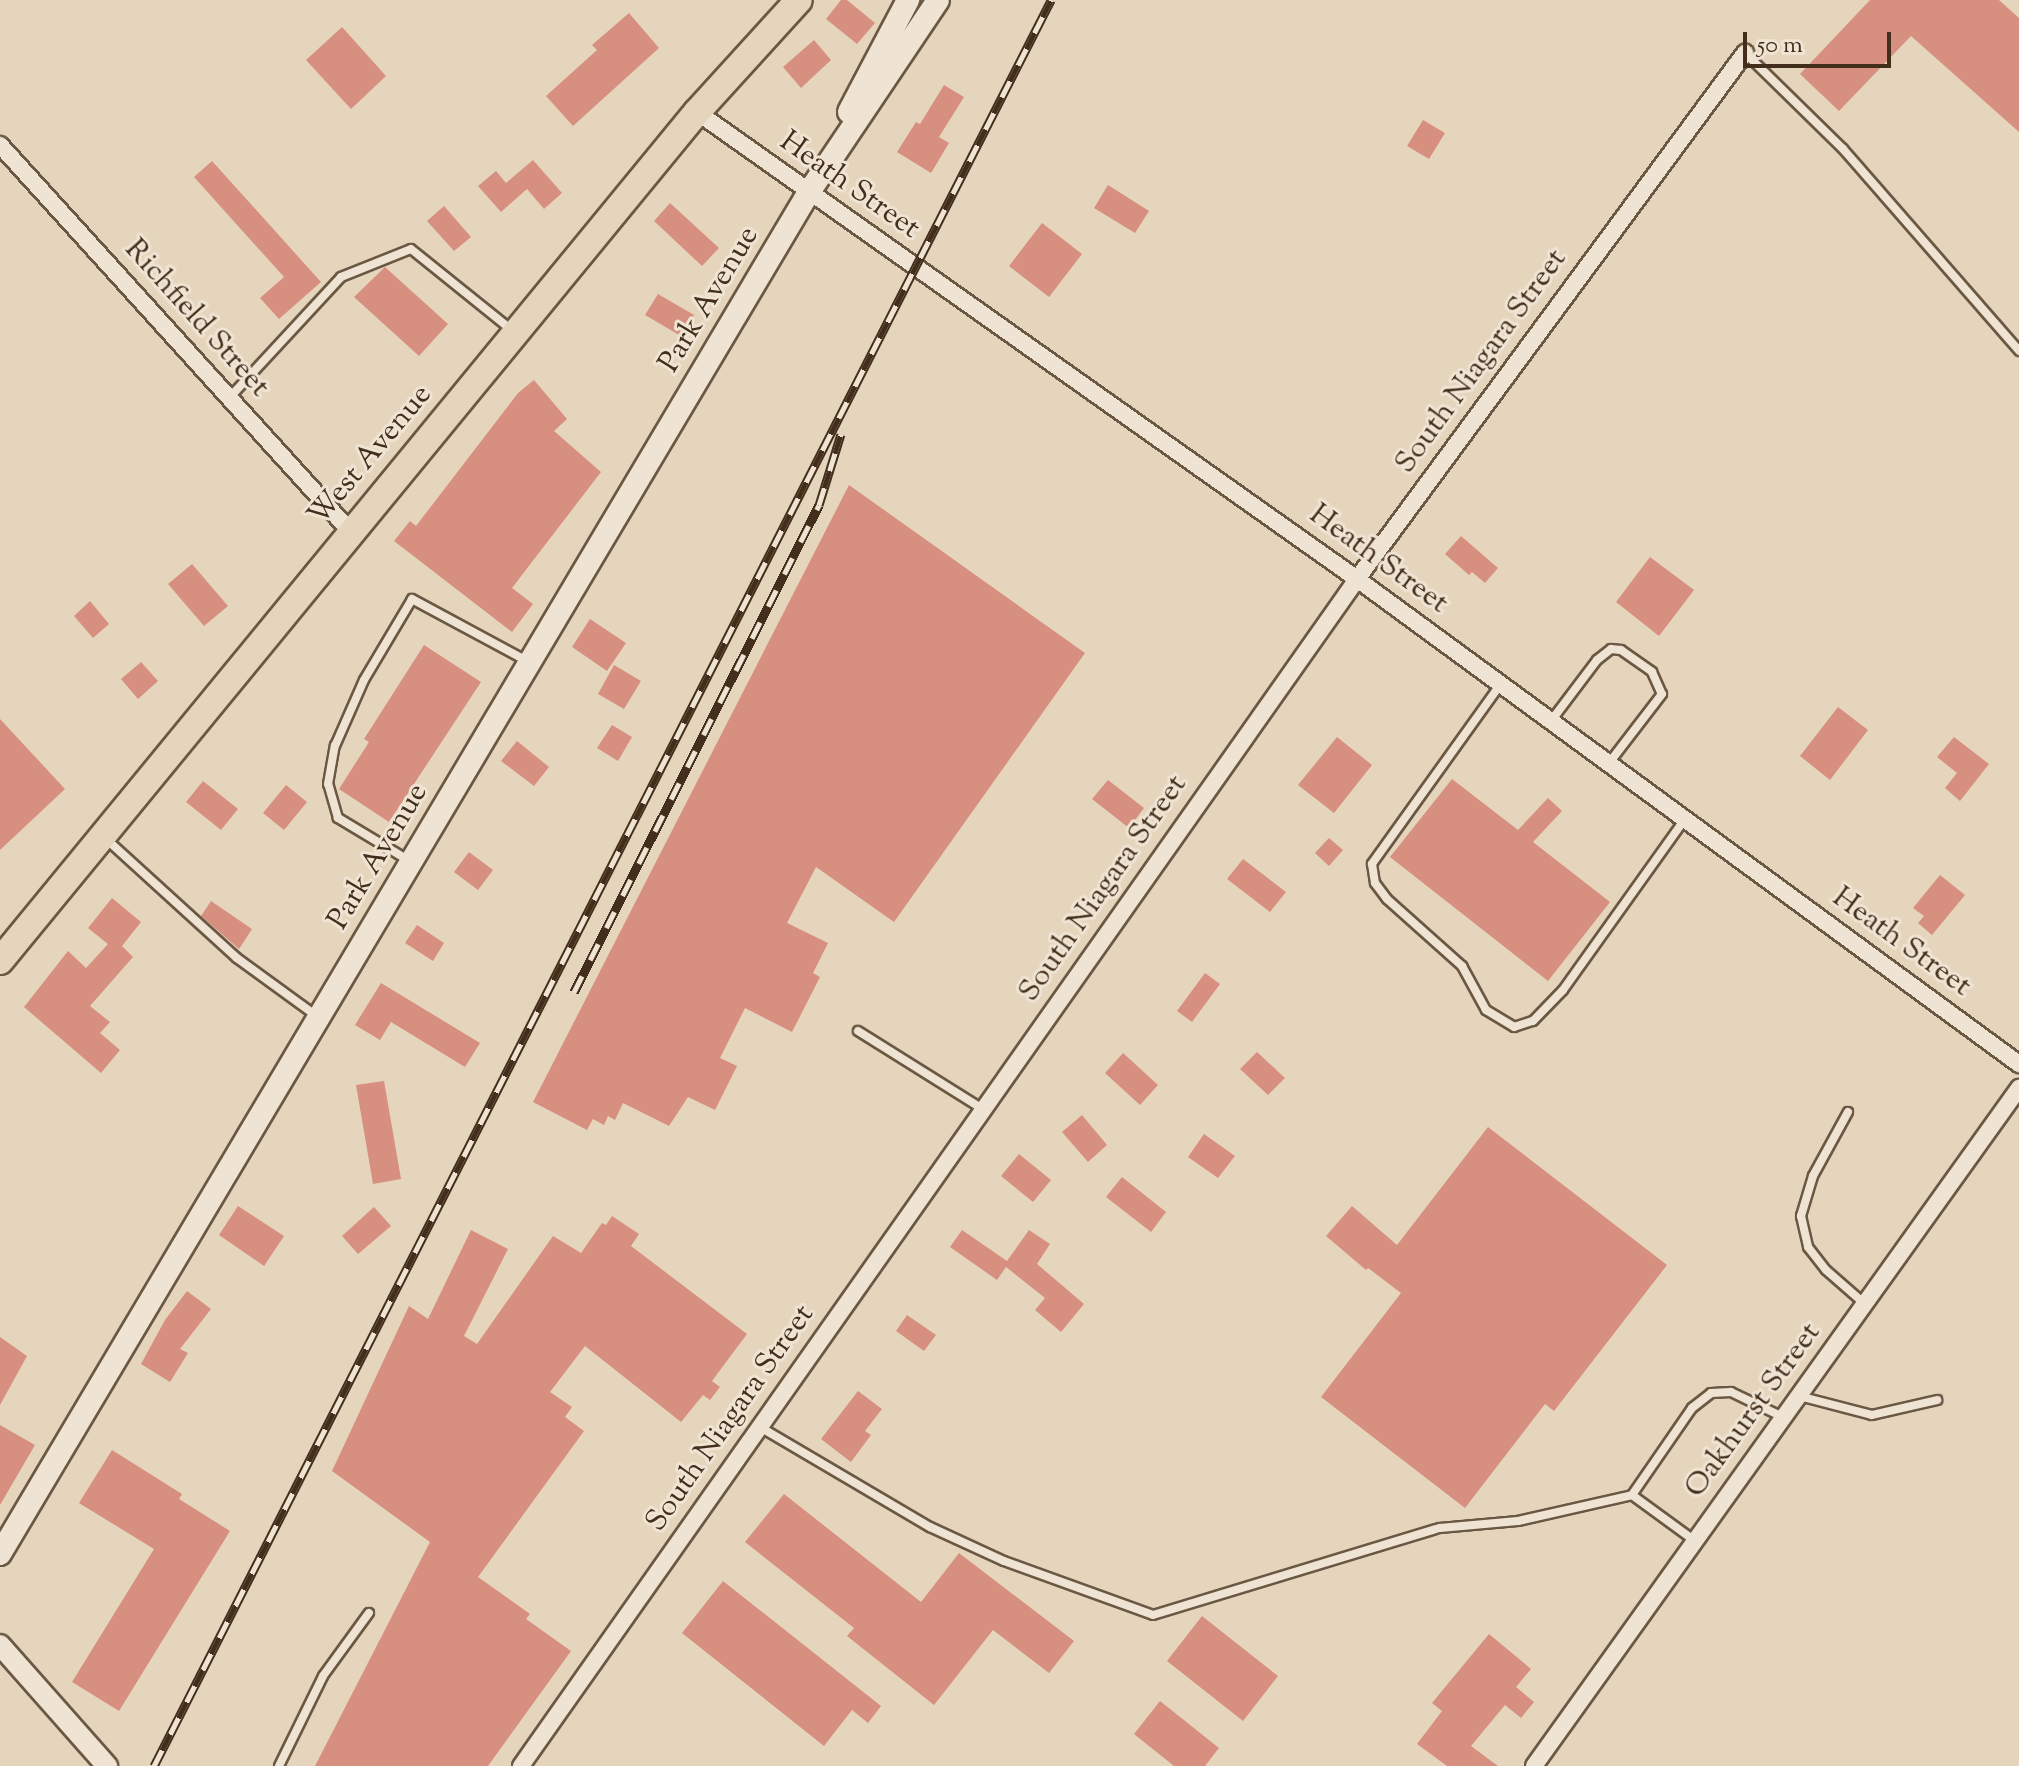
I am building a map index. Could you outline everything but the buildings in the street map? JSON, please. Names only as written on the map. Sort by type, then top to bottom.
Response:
[{"type":"highway","name":"West Avenue","points":[[0,961],[697,112],[799,0]]},
{"type":"main road","name":"Park Avenue","points":[[809,192],[908,0]]},
{"type":"main road","name":"Park Avenue","points":[[0,1554],[809,192],[938,0]]},
{"type":"street","name":"South Niagara Street","points":[[521,1766],[1357,579],[1745,53]]},
{"type":"street","name":"Heath Street","points":[[697,112],[1357,579],[2019,1064]]},
{"type":"street","name":"Richfield Street","points":[[0,145],[350,531]]},
{"type":"street","name":"Oakhurst Street","points":[[1534,1766],[2019,1088]]},
{"type":"street","points":[[0,1645],[107,1766]]},
{"type":"lane","points":[[1745,53],[1843,149],[2019,351]]},
{"type":"lane","points":[[230,397],[341,277],[411,249],[515,333]]},
{"type":"lane","points":[[411,861],[338,818],[328,784],[335,746],[364,680],[412,599],[530,662]]},
{"type":"lane","points":[[1551,721],[1597,660],[1611,649],[1621,650],[1652,672],[1660,683],[1662,694],[1609,763]]},
{"type":"lane","points":[[1501,684],[1372,864],[1375,883],[1387,899],[1462,966],[1486,1010],[1514,1027],[1533,1021],[1563,990],[1685,819]]},
{"type":"lane","points":[[102,835],[237,958],[319,1017]]},
{"type":"lane","points":[[858,1031],[983,1110]]},
{"type":"lane","points":[[1848,1112],[1813,1176],[1801,1216],[1808,1247],[1826,1270],[1865,1304]]},
{"type":"lane","points":[[760,1427],[930,1527],[1004,1561],[1153,1615],[1440,1528],[1518,1521],[1632,1495],[1692,1408],[1711,1393],[1731,1392],[1784,1417]]},
{"type":"lane","points":[[1799,1396],[1872,1415],[1937,1400]]},
{"type":"lane","points":[[1632,1495],[1695,1541]]},
{"type":"lane","points":[[279,1766],[323,1676],[369,1613]]},
{"type":"railway","points":[[154,1766],[1051,0]]},
{"type":"railway","points":[[574,992],[819,505],[841,434]]}]
